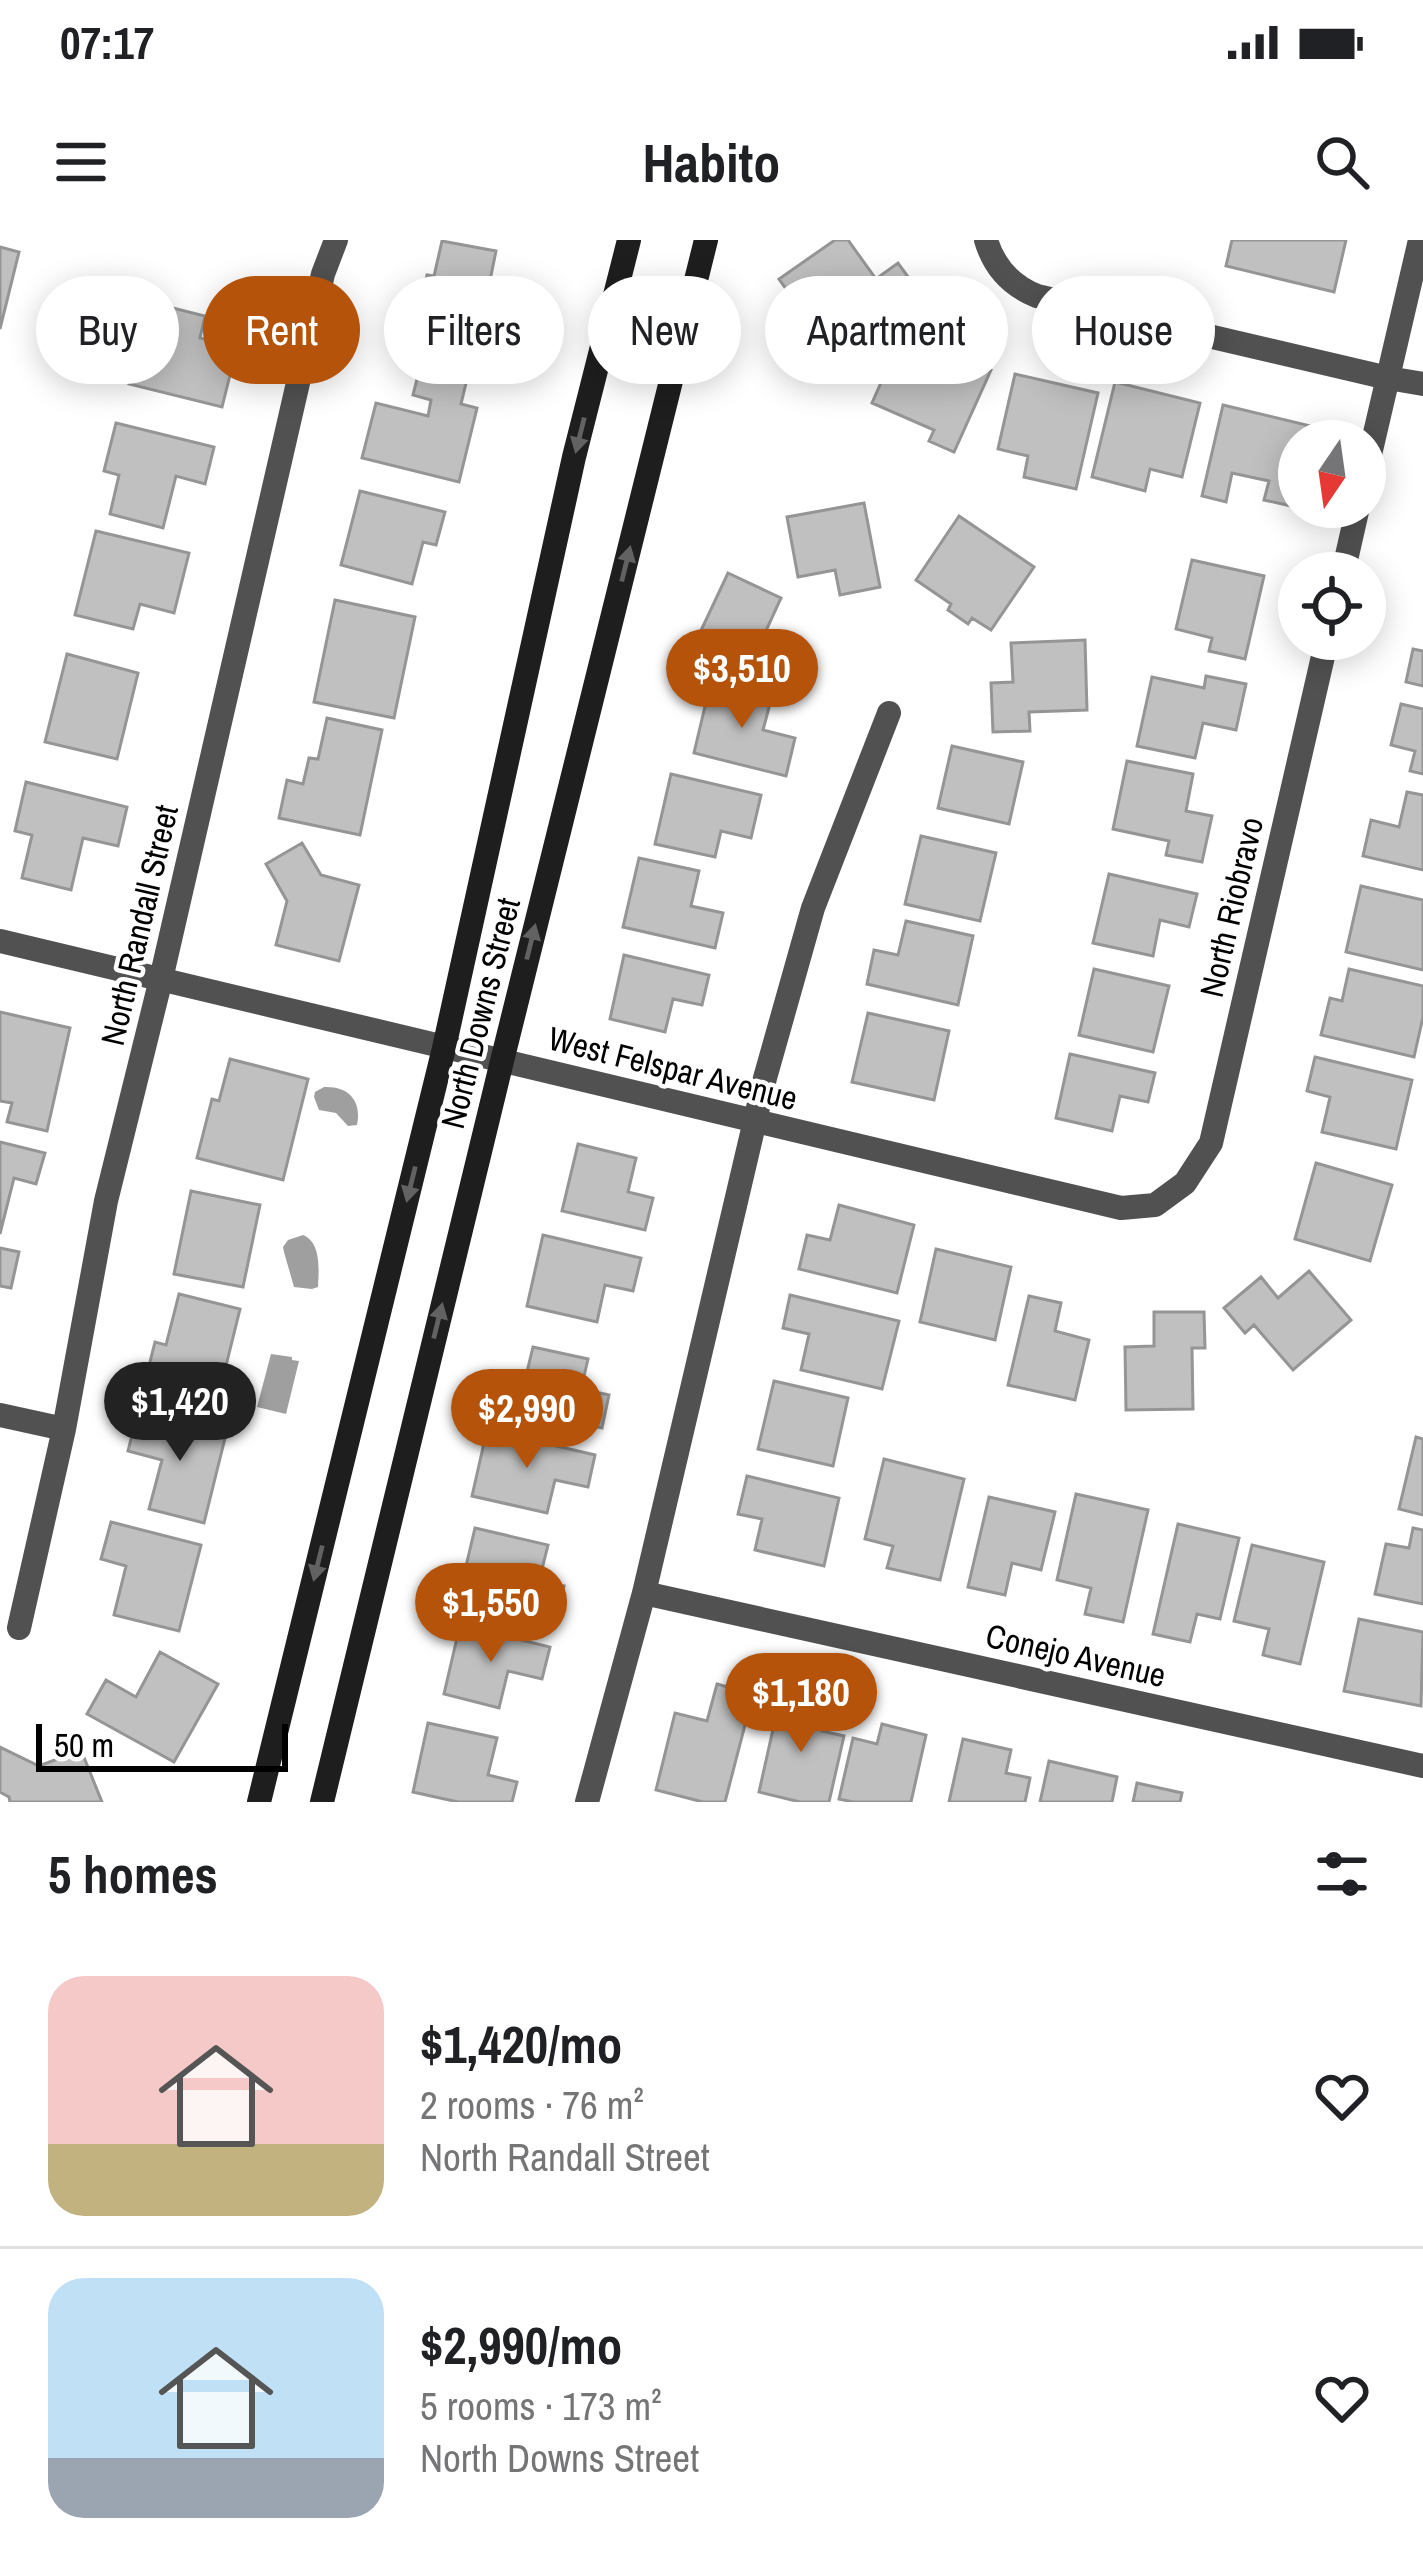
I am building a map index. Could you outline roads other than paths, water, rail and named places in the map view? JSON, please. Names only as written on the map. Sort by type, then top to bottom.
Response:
[{"type":"main road","name":"North Downs Street","points":[[259,1802],[444,1048],[574,458],[629,240]]},
{"type":"main road","name":"North Downs Street","points":[[322,1802],[706,240]]},
{"type":"street","name":"North Randall Street","points":[[19,1628],[64,1429],[106,1201],[323,274],[336,240]]},
{"type":"street","points":[[986,240],[1003,274],[1037,296],[1423,384]]},
{"type":"street","points":[[1378,420],[1420,240]]},
{"type":"street","name":"North Riobravo","points":[[1185,1183],[1210,1143],[1322,660]]},
{"type":"street","points":[[587,1802],[644,1593],[754,1122],[813,908],[889,712]]},
{"type":"street","name":"West Felspar Avenue","points":[[0,940],[1121,1208],[1155,1205],[1185,1183]]},
{"type":"street","points":[[0,1415],[64,1429]]},
{"type":"street","name":"Conejo Avenue","points":[[644,1593],[1423,1766]]}]
